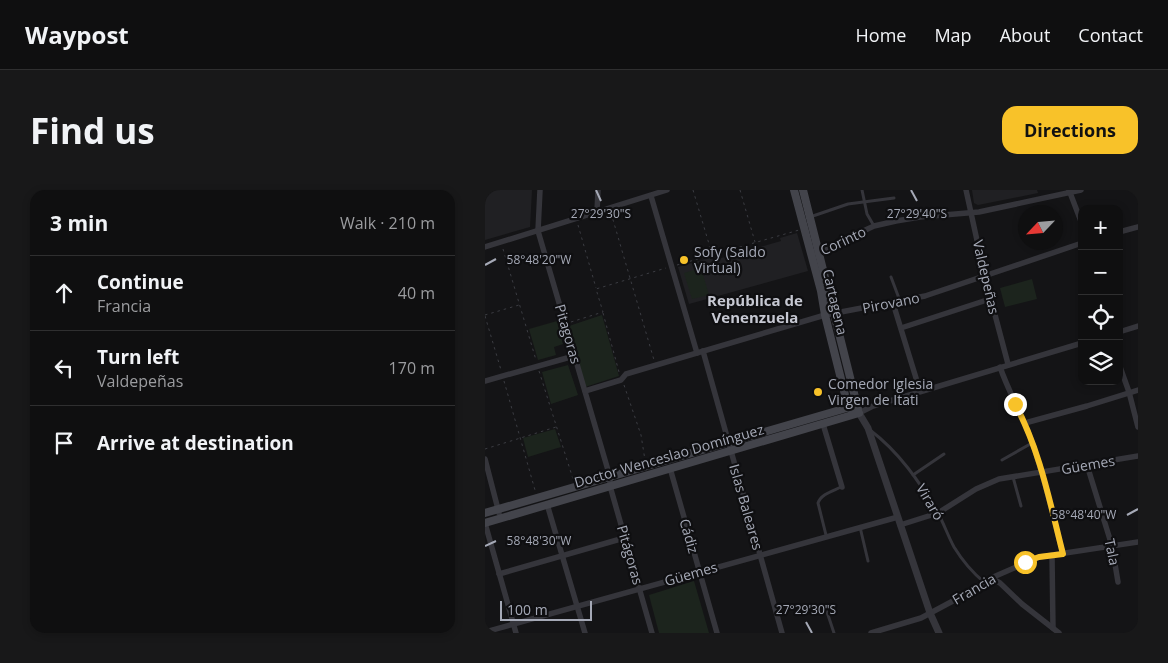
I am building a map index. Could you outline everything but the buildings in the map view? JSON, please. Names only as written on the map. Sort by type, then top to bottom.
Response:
[{"type":"main road","name":"Cartagena","points":[[794,190],[853,406],[859,414]]},
{"type":"main road","name":"Cartagena","points":[[803,190],[819,252],[829,315]]},
{"type":"main road","name":"Doctor Wenceslao Domínguez","points":[[485,523],[670,468],[853,406]]},
{"type":"main road","name":"Doctor Wenceslao Domínguez","points":[[485,513],[647,466],[859,414]]},
{"type":"street","name":"Pitagoras","points":[[540,190],[538,231],[610,477]]},
{"type":"street","points":[[597,212],[598,190]]},
{"type":"street","points":[[485,247],[667,190]]},
{"type":"street","name":"Valdepeñas","points":[[966,190],[990,299],[1008,364]]},
{"type":"street","name":"Corinto","points":[[811,255],[874,226],[920,217],[971,212],[1081,190]]},
{"type":"street","points":[[1070,192],[1078,213]]},
{"type":"street","name":"Islas Baleares","points":[[651,196],[730,447],[782,633]]},
{"type":"street","points":[[1123,231],[1138,227]]},
{"type":"street","name":"Pirovano","points":[[585,391],[621,380],[626,374],[829,315],[925,296],[1078,244]]},
{"type":"street","points":[[901,328],[990,299]]},
{"type":"street","points":[[893,303],[920,391]]},
{"type":"street","points":[[1123,331],[1138,326]]},
{"type":"street","points":[[859,414],[873,406],[920,391],[1078,344]]},
{"type":"street","points":[[485,381],[574,356]]},
{"type":"street","points":[[1000,367],[1033,443],[1063,554]]},
{"type":"street","points":[[1123,375],[1138,427]]},
{"type":"street","points":[[1025,423],[1138,390]]},
{"type":"street","points":[[853,406],[873,406]]},
{"type":"street","name":"Cartagena","points":[[859,414],[868,428],[930,613],[939,633]]},
{"type":"street","points":[[823,424],[842,487]]},
{"type":"street","name":"Güemes","points":[[900,525],[938,513],[987,483],[1138,456]]},
{"type":"street","points":[[485,459],[500,518]]},
{"type":"street","name":"Tala","points":[[1087,465],[1112,546],[1118,582]]},
{"type":"street","name":"Cádiz","points":[[670,468],[717,633]]},
{"type":"street","name":"Pitágoras","points":[[610,477],[610,486],[652,633]]},
{"type":"street","points":[[547,504],[585,633]]},
{"type":"street","name":"Güemes","points":[[485,632],[759,554],[898,517]]},
{"type":"street","points":[[485,523],[516,633]]},
{"type":"street","points":[[499,574],[624,538]]},
{"type":"street","name":"Francia","points":[[871,633],[921,618],[991,578],[1025,562],[1052,555],[1138,542]]},
{"type":"street","points":[[1052,555],[1053,628]]},
{"type":"street","points":[[991,578],[1000,582],[1022,604],[1059,633]]},
{"type":"street","points":[[1134,633],[1138,632]]},
{"type":"lane","points":[[862,190],[867,214],[874,226]]},
{"type":"lane","points":[[810,217],[848,204],[895,198]]},
{"type":"lane","points":[[891,276],[900,301]]},
{"type":"lane","name":"Viraró","points":[[868,428],[886,442],[904,461],[938,513],[955,548],[975,574],[985,582]]},
{"type":"lane","points":[[1002,460],[1033,443]]},
{"type":"lane","points":[[913,475],[944,454]]},
{"type":"lane","points":[[1013,477],[1021,506]]},
{"type":"lane","points":[[826,536],[818,503],[824,495],[842,487]]},
{"type":"lane","points":[[860,526],[868,561]]},
{"type":"lane","points":[[825,606],[834,633]]},
{"type":"path","points":[[693,190],[712,255]]},
{"type":"path","points":[[739,190],[755,243]]},
{"type":"path","points":[[610,209],[656,366]]},
{"type":"path","points":[[577,219],[621,380],[641,435],[647,466]]},
{"type":"path","points":[[596,289],[804,228]]},
{"type":"path","points":[[519,304],[485,315],[537,498]]},
{"type":"path","points":[[565,324],[603,312]]},
{"type":"path","points":[[485,449],[557,426]]},
{"type":"shaded area","points":[[485,190],[532,190],[530,227],[485,240]]},
{"type":"shaded area","points":[[972,190],[1037,190],[1038,193],[978,205],[974,203]]},
{"type":"shaded area","points":[[797,233],[808,271],[689,304],[678,267],[716,256],[718,259],[781,241],[780,238]]},
{"type":"shaded area","points":[[701,268],[709,295],[692,299],[684,273]]},
{"type":"shaded area","points":[[1032,279],[1037,299],[1005,307],[1000,288]]},
{"type":"shaded area","points":[[602,315],[619,376],[585,387],[569,326]]},
{"type":"shaded area","points":[[557,321],[563,344],[554,347],[556,355],[538,360],[529,329]]},
{"type":"shaded area","points":[[568,365],[578,395],[551,404],[542,372]]},
{"type":"shaded area","points":[[555,429],[561,447],[528,457],[523,438]]},
{"type":"shaded area","points":[[694,581],[709,633],[659,633],[649,595]]},
{"type":"place","name":"Sofy (Saldo Virtual)","points":[[684,260]]},
{"type":"place","name":"Comedor Iglesia Virgen de Itati","points":[[818,392]]},
{"type":"district","name":"República de Venenzuela","points":[[755,310]]},
{"type":"route","points":[[1015,404],[1033,443],[1063,554],[1039,557],[1025,562]]}]
